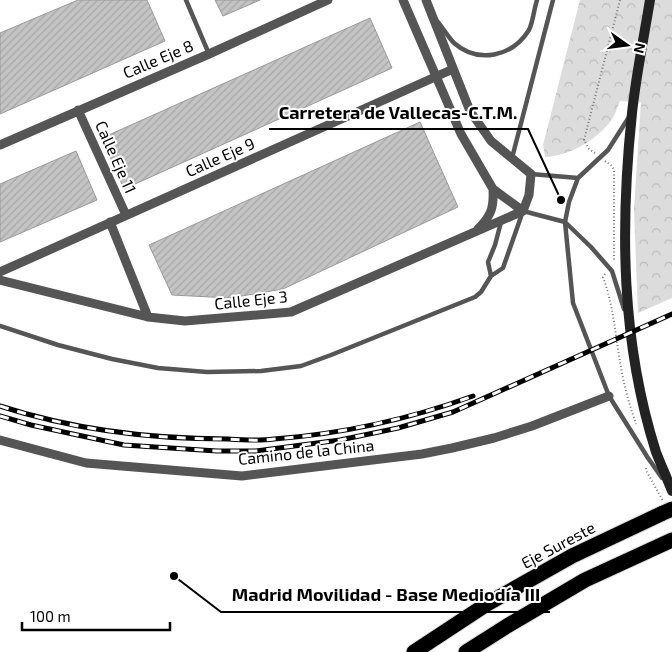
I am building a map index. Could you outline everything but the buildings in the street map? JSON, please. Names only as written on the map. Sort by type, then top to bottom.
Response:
[{"type":"highway","name":"Eje Sureste","points":[[414,652],[487,604],[572,556],[667,509]]},
{"type":"highway","points":[[466,652],[585,580],[672,540]]},
{"type":"main road","points":[[650,0],[632,111],[625,202],[625,275],[628,321],[640,390],[657,453],[672,491]]},
{"type":"street","name":"Calle Eje 8","points":[[0,145],[328,0]]},
{"type":"street","points":[[403,0],[461,134],[493,189],[523,211]]},
{"type":"street","points":[[426,0],[470,111],[492,141],[531,174],[529,195],[523,211],[474,233]]},
{"type":"street","name":"Calle Eje 9","points":[[0,272],[453,69]]},
{"type":"street","name":"Calle Eje 11","points":[[78,110],[126,215]]},
{"type":"street","name":"Calle Eje 3","points":[[0,280],[148,317],[185,322],[291,312],[474,233],[487,220],[494,204],[493,189]]},
{"type":"street","points":[[110,222],[148,317]]},
{"type":"street","name":"Camino de la China","points":[[0,440],[86,462],[242,476],[422,454],[452,448],[532,426],[609,396]]},
{"type":"lane","points":[[186,0],[209,54]]},
{"type":"lane","points":[[432,14],[454,43],[471,52],[492,56],[512,48],[529,30],[537,0]]},
{"type":"lane","points":[[512,159],[552,0]]},
{"type":"lane","points":[[632,111],[608,150],[578,178],[569,202],[565,222],[573,303],[609,396],[648,458],[672,491]]},
{"type":"lane","points":[[531,174],[578,178]]},
{"type":"lane","points":[[0,326],[58,345],[112,359],[158,368],[207,372],[261,371],[301,366],[475,297],[481,292],[491,276],[503,268],[523,211],[565,222],[591,247],[612,271],[628,321]]},
{"type":"lane","points":[[491,276],[488,262],[495,245],[501,221]]},
{"type":"path","points":[[589,149],[584,140],[620,0]]},
{"type":"path","points":[[609,163],[614,170],[614,261]]},
{"type":"path","points":[[606,273],[603,277],[610,295],[625,387],[638,431]]},
{"type":"path","points":[[647,472],[667,509]]},
{"type":"green space","points":[[580,0],[672,0],[672,298],[638,313],[634,209],[641,102],[620,101],[615,115],[610,122],[589,141],[563,154],[545,157],[543,145]]},
{"type":"railway","points":[[0,416],[31,425],[124,445],[217,451],[256,451],[340,440],[398,428],[453,412],[672,314]]},
{"type":"railway","points":[[0,406],[84,427],[142,435],[268,440],[299,437],[375,424],[425,412],[473,396]]},
{"type":"place","name":"Carretera de Vallecas-C.T.M.","points":[[561,200]]},
{"type":"place","name":"Madrid Movilidad - Base Mediodía III","points":[[174,576]]}]
